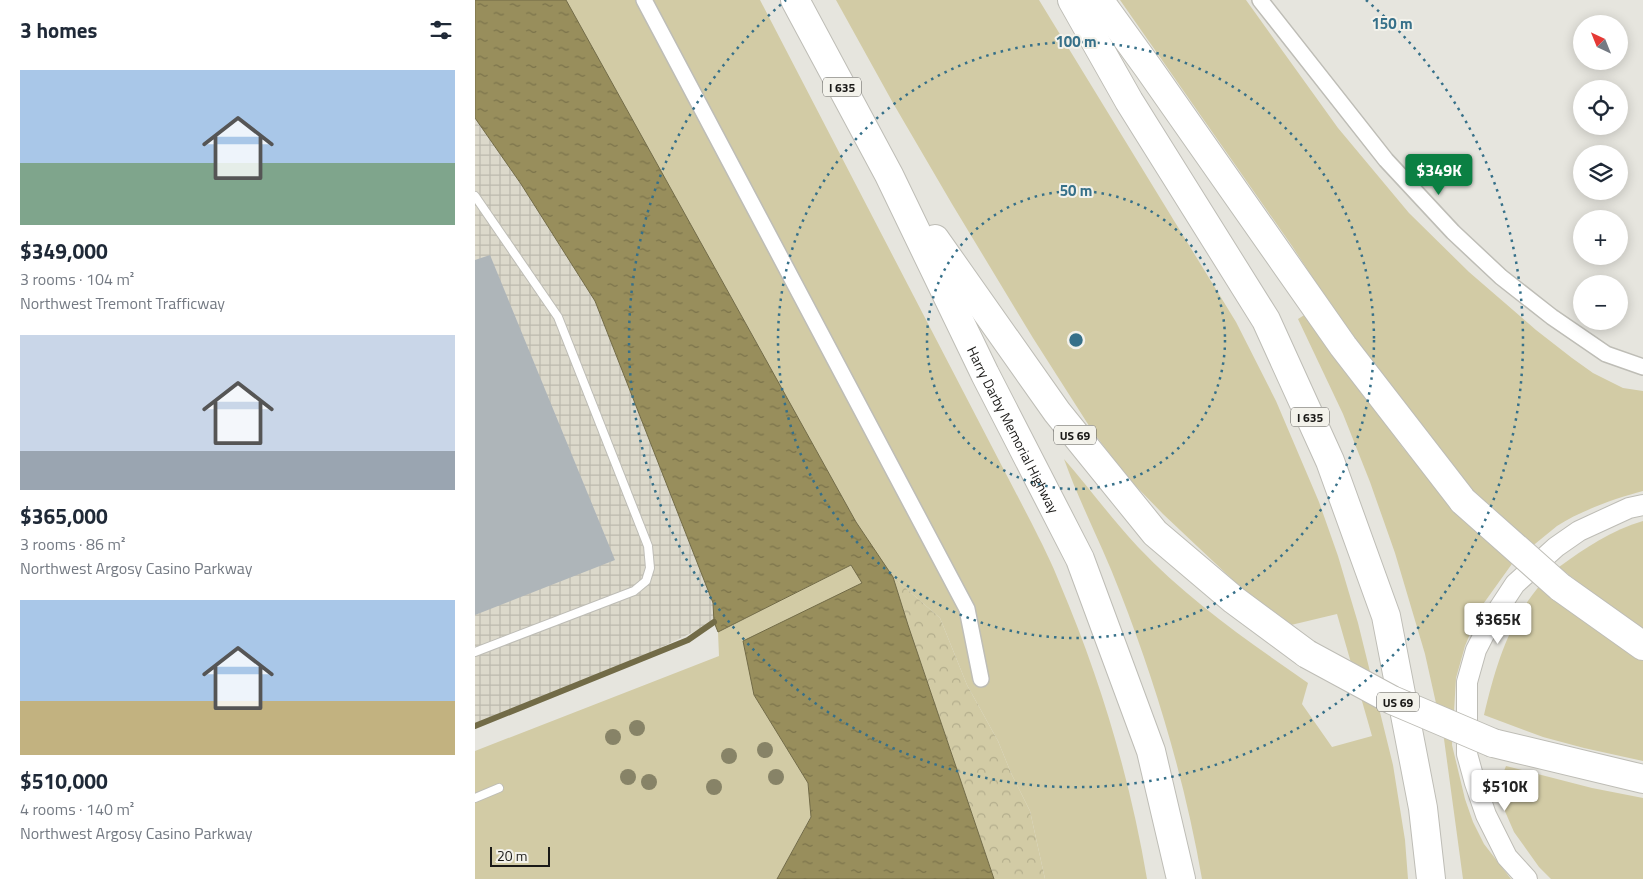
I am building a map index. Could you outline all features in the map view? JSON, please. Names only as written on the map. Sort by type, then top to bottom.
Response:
[{"type":"highway","name":"Harry Darby Memorial Highway","points":[[795,0],[889,175],[985,374],[1080,559],[1151,751],[1181,879]]},
{"type":"highway","name":"I 635","points":[[1072,0],[1129,102],[1266,320],[1331,461],[1386,616],[1423,808],[1431,879]]},
{"type":"highway","points":[[1099,0],[1343,346],[1463,500],[1560,587],[1643,646]]},
{"type":"highway","name":"US 69","points":[[889,175],[1057,412],[1155,533],[1234,600],[1307,654],[1393,700],[1493,743],[1643,779]]},
{"type":"street","points":[[644,0],[967,609],[981,679]]},
{"type":"street","points":[[1260,0],[1386,160],[1453,232],[1501,277],[1552,318],[1606,354],[1643,367]]},
{"type":"street","points":[[1527,879],[1507,857],[1486,815],[1467,754],[1467,682],[1476,650],[1515,584],[1556,547],[1579,530],[1629,508],[1643,505]]},
{"type":"lane","points":[[475,196],[558,317],[648,546],[650,568],[646,580],[634,591],[475,652]]},
{"type":"lane","points":[[475,798],[499,788]]},
{"type":"shaded area","points":[[475,118],[521,184],[595,301],[713,603],[714,622],[629,663],[475,725]]},
{"type":"green space","points":[[566,0],[760,0],[1031,522],[1053,568],[1075,620],[1101,692],[1123,766],[1147,879],[1045,879],[1030,811],[998,741],[967,685],[940,618],[893,577],[856,522]]},
{"type":"green space","points":[[836,0],[1039,0],[1236,322],[1276,401],[1319,502],[1338,556],[1358,623],[1393,765],[1405,840],[1408,879],[1202,879],[1178,769],[1146,662],[1120,592],[1064,459],[1128,536],[1177,585],[1220,620],[1308,683],[1302,704],[1332,747],[1372,736],[1337,614],[1291,625],[1271,613],[1251,597],[1163,514],[1128,478],[1093,432],[1033,338],[893,103]]},
{"type":"green space","points":[[1120,0],[1246,0],[1338,128],[1409,213],[1469,272],[1536,330],[1572,358],[1593,373],[1623,388],[1643,391],[1643,491],[1610,501],[1576,515],[1557,526],[1530,548],[1470,490],[1356,344],[1292,246]]},
{"type":"green space","points":[[1306,314],[1403,448],[1430,479],[1514,561],[1481,607],[1465,646],[1456,678],[1452,745],[1465,799],[1473,822],[1484,844],[1511,879],[1463,879],[1444,739],[1425,654],[1395,553],[1370,482],[1343,414],[1298,319]]},
{"type":"green space","points":[[1643,521],[1643,631],[1559,567],[1599,540],[1620,529]]},
{"type":"green space","points":[[851,565],[863,583],[754,695],[808,783],[811,816],[777,879],[475,879],[475,751],[719,656],[718,632]]},
{"type":"green space","points":[[893,577],[940,618],[967,685],[998,741],[1030,811],[1045,879],[994,879]]},
{"type":"green space","points":[[1542,583],[1605,635],[1643,660],[1643,761],[1543,737],[1484,715],[1498,662],[1512,629],[1530,597]]},
{"type":"green space","points":[[1506,766],[1592,788],[1643,798],[1643,879],[1551,879],[1539,867],[1514,832],[1504,809],[1499,784]]},
{"type":"water","points":[[475,0],[566,0],[856,522],[893,577],[994,879],[777,879],[811,817],[808,783],[754,695],[743,641],[862,583],[851,565],[718,632],[714,622],[713,603],[595,301],[521,184],[475,118]]},
{"type":"building","points":[[490,255],[615,560],[475,615],[475,260]]},
{"type":"waterway","points":[[475,726],[688,640],[714,622]]}]
